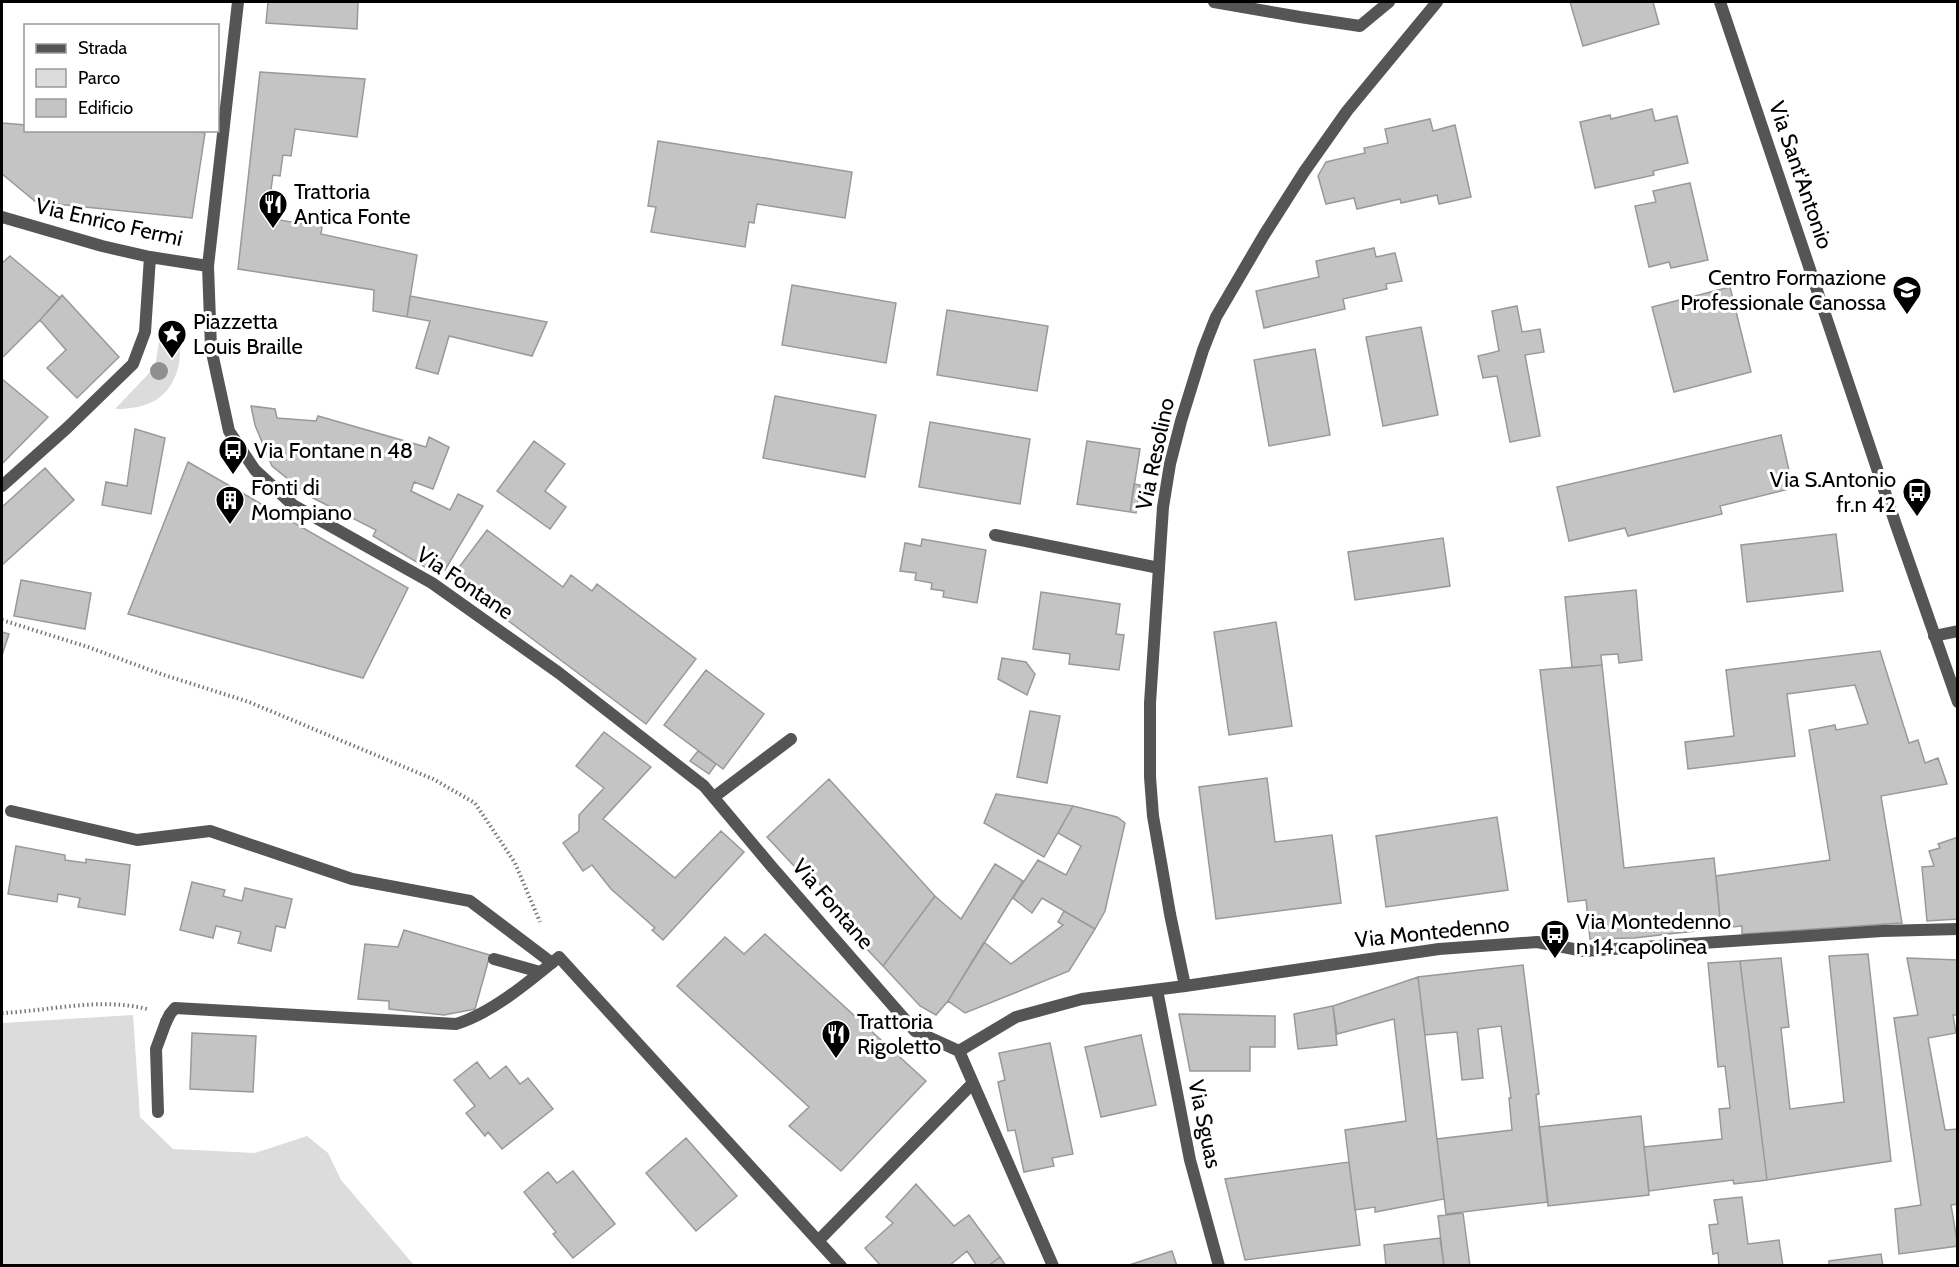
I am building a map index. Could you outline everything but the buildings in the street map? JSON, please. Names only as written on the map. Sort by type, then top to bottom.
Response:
[{"type":"street","name":"Via Fontane","points":[[238,2],[208,266],[211,348],[229,431],[255,470],[293,505],[432,583],[559,673],[704,786],[915,1030],[959,1051]]},
{"type":"street","points":[[1214,2],[1360,26],[1389,2]]},
{"type":"street","name":"Via Resolino","points":[[1185,986],[1157,838],[1150,777],[1150,703],[1163,507],[1170,464],[1193,378],[1216,317],[1259,243],[1325,141],[1354,102],[1437,2]]},
{"type":"street","name":"Via Sant'Antonio","points":[[1720,2],[1934,636],[1952,669],[1958,702]]},
{"type":"street","name":"Via Enrico Fermi","points":[[2,217],[102,246],[150,257],[208,266]]},
{"type":"street","points":[[2,486],[67,428],[133,364],[145,332],[150,257]]},
{"type":"street","points":[[995,535],[1159,568]]},
{"type":"street","points":[[1934,636],[1958,631]]},
{"type":"street","points":[[714,797],[791,739]]},
{"type":"street","points":[[11,812],[137,840],[210,831],[352,879],[470,901],[556,960],[841,1266]]},
{"type":"street","name":"Via Montedenno","points":[[959,1051],[1016,1017],[1082,999],[1450,948],[1537,942],[1584,951],[1882,931],[1958,929]]},
{"type":"street","points":[[494,958],[540,972]]},
{"type":"street","points":[[158,1112],[156,1049],[166,1022],[175,1008],[456,1024],[478,1015],[556,960]]},
{"type":"street","name":"Via Sguas","points":[[1157,990],[1190,1160],[1219,1266]]},
{"type":"street","points":[[959,1051],[1053,1266]]},
{"type":"street","points":[[818,1241],[973,1083]]},
{"type":"path","points":[[2,620],[249,702],[433,779],[475,803],[515,863],[556,960]]},
{"type":"path","points":[[2,1013],[98,1004],[132,1005]]},
{"type":"green space","points":[[160,335],[179,335],[179,364],[170,386],[164,394],[148,404],[115,409],[155,367]]},
{"type":"green space","points":[[133,1015],[140,1117],[173,1149],[255,1153],[307,1136],[328,1153],[341,1180],[414,1265],[2,1265],[2,1023]]},
{"type":"place","name":"Trattoria Antica Fonte","points":[[273,230]]},
{"type":"place","name":"Centro Formazione Professionale Canossa","points":[[1907,316]]},
{"type":"place","name":"Piazzetta Louis Braille","points":[[172,360]]},
{"type":"place","name":"Via Fontane n 48","points":[[233,476]]},
{"type":"place","name":"Via S.Antonio fr.n 42","points":[[1917,518]]},
{"type":"place","name":"Fonti di Mompiano","points":[[230,526]]},
{"type":"place","name":"Via Montedenno n 14 capolinea","points":[[1555,960]]},
{"type":"place","name":"Trattoria Rigoletto","points":[[836,1060]]}]
